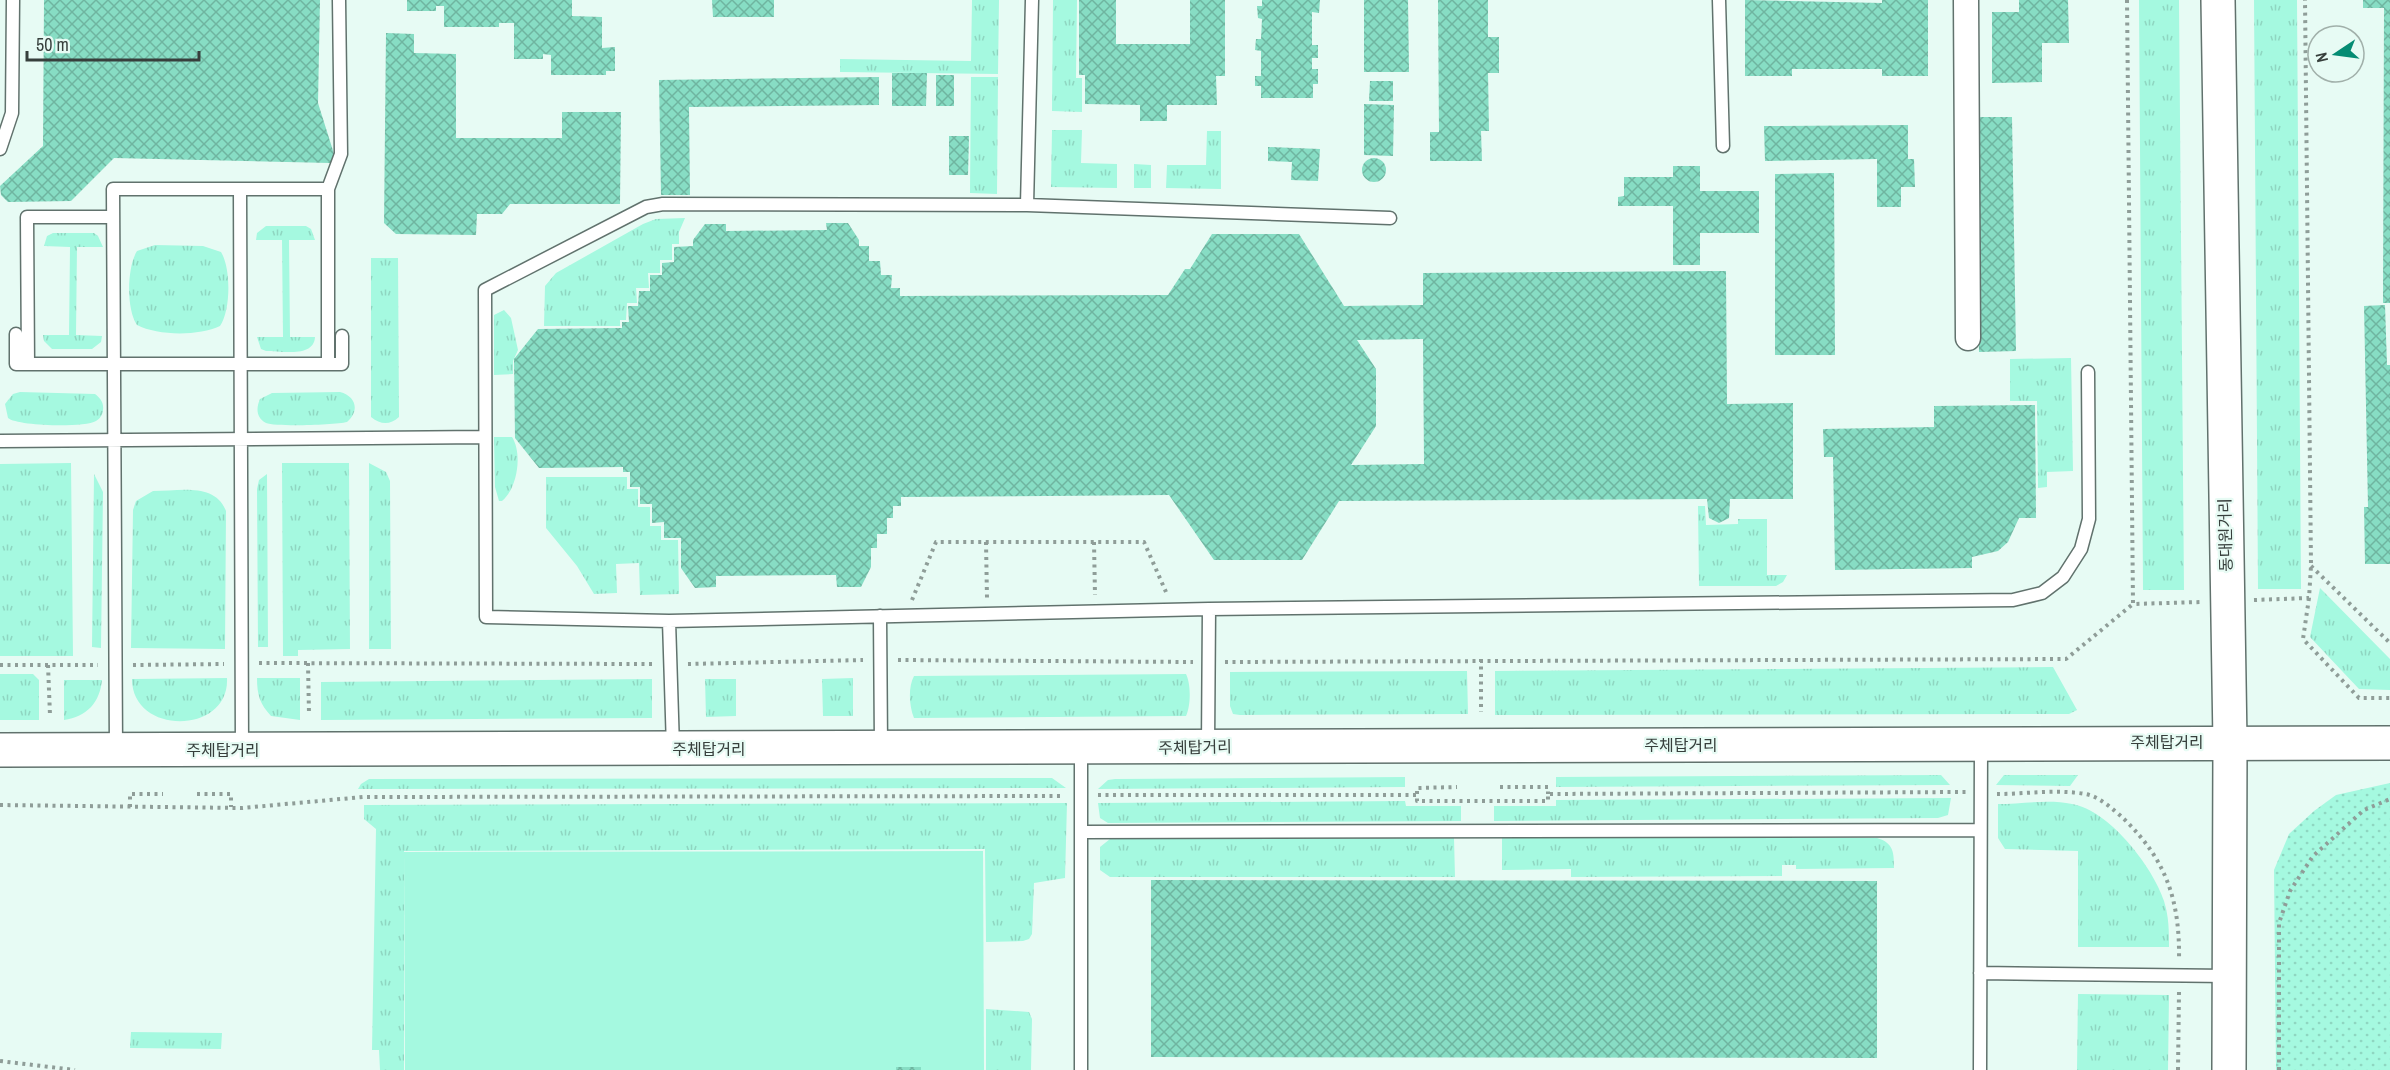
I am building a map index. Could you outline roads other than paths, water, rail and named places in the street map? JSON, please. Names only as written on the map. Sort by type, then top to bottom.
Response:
[{"type":"main road","name":"동대원거리","points":[[2218,0],[2230,742],[2229,1070]]},
{"type":"main road","name":"주체탑거리","points":[[0,750],[2390,743]]},
{"type":"street","points":[[1966,0],[1968,338]]},
{"type":"lane","points":[[0,149],[12,113],[13,0]]},
{"type":"lane","points":[[328,364],[328,189],[341,154],[339,0]]},
{"type":"lane","points":[[1027,205],[1032,0]]},
{"type":"lane","points":[[1719,0],[1723,146]]},
{"type":"lane","points":[[116,750],[113,189],[328,189]]},
{"type":"lane","points":[[240,189],[243,750]]},
{"type":"lane","points":[[1389,218],[1027,205],[663,204],[646,207],[485,290],[486,617],[669,621],[1209,609],[2013,600],[2042,593],[2063,577],[2081,549],[2089,519],[2088,372]]},
{"type":"lane","points":[[28,364],[27,217],[113,217]]},
{"type":"lane","points":[[16,334],[16,364],[342,364],[342,336]]},
{"type":"lane","points":[[0,441],[485,437]]},
{"type":"lane","points":[[1208,746],[1209,609]]},
{"type":"lane","points":[[880,615],[881,748]]},
{"type":"lane","points":[[669,621],[673,749]]},
{"type":"lane","points":[[1980,1070],[1981,743]]},
{"type":"lane","points":[[1081,748],[1081,1070]]},
{"type":"lane","points":[[1082,832],[1980,830]]},
{"type":"lane","points":[[1980,973],[2229,976]]}]
